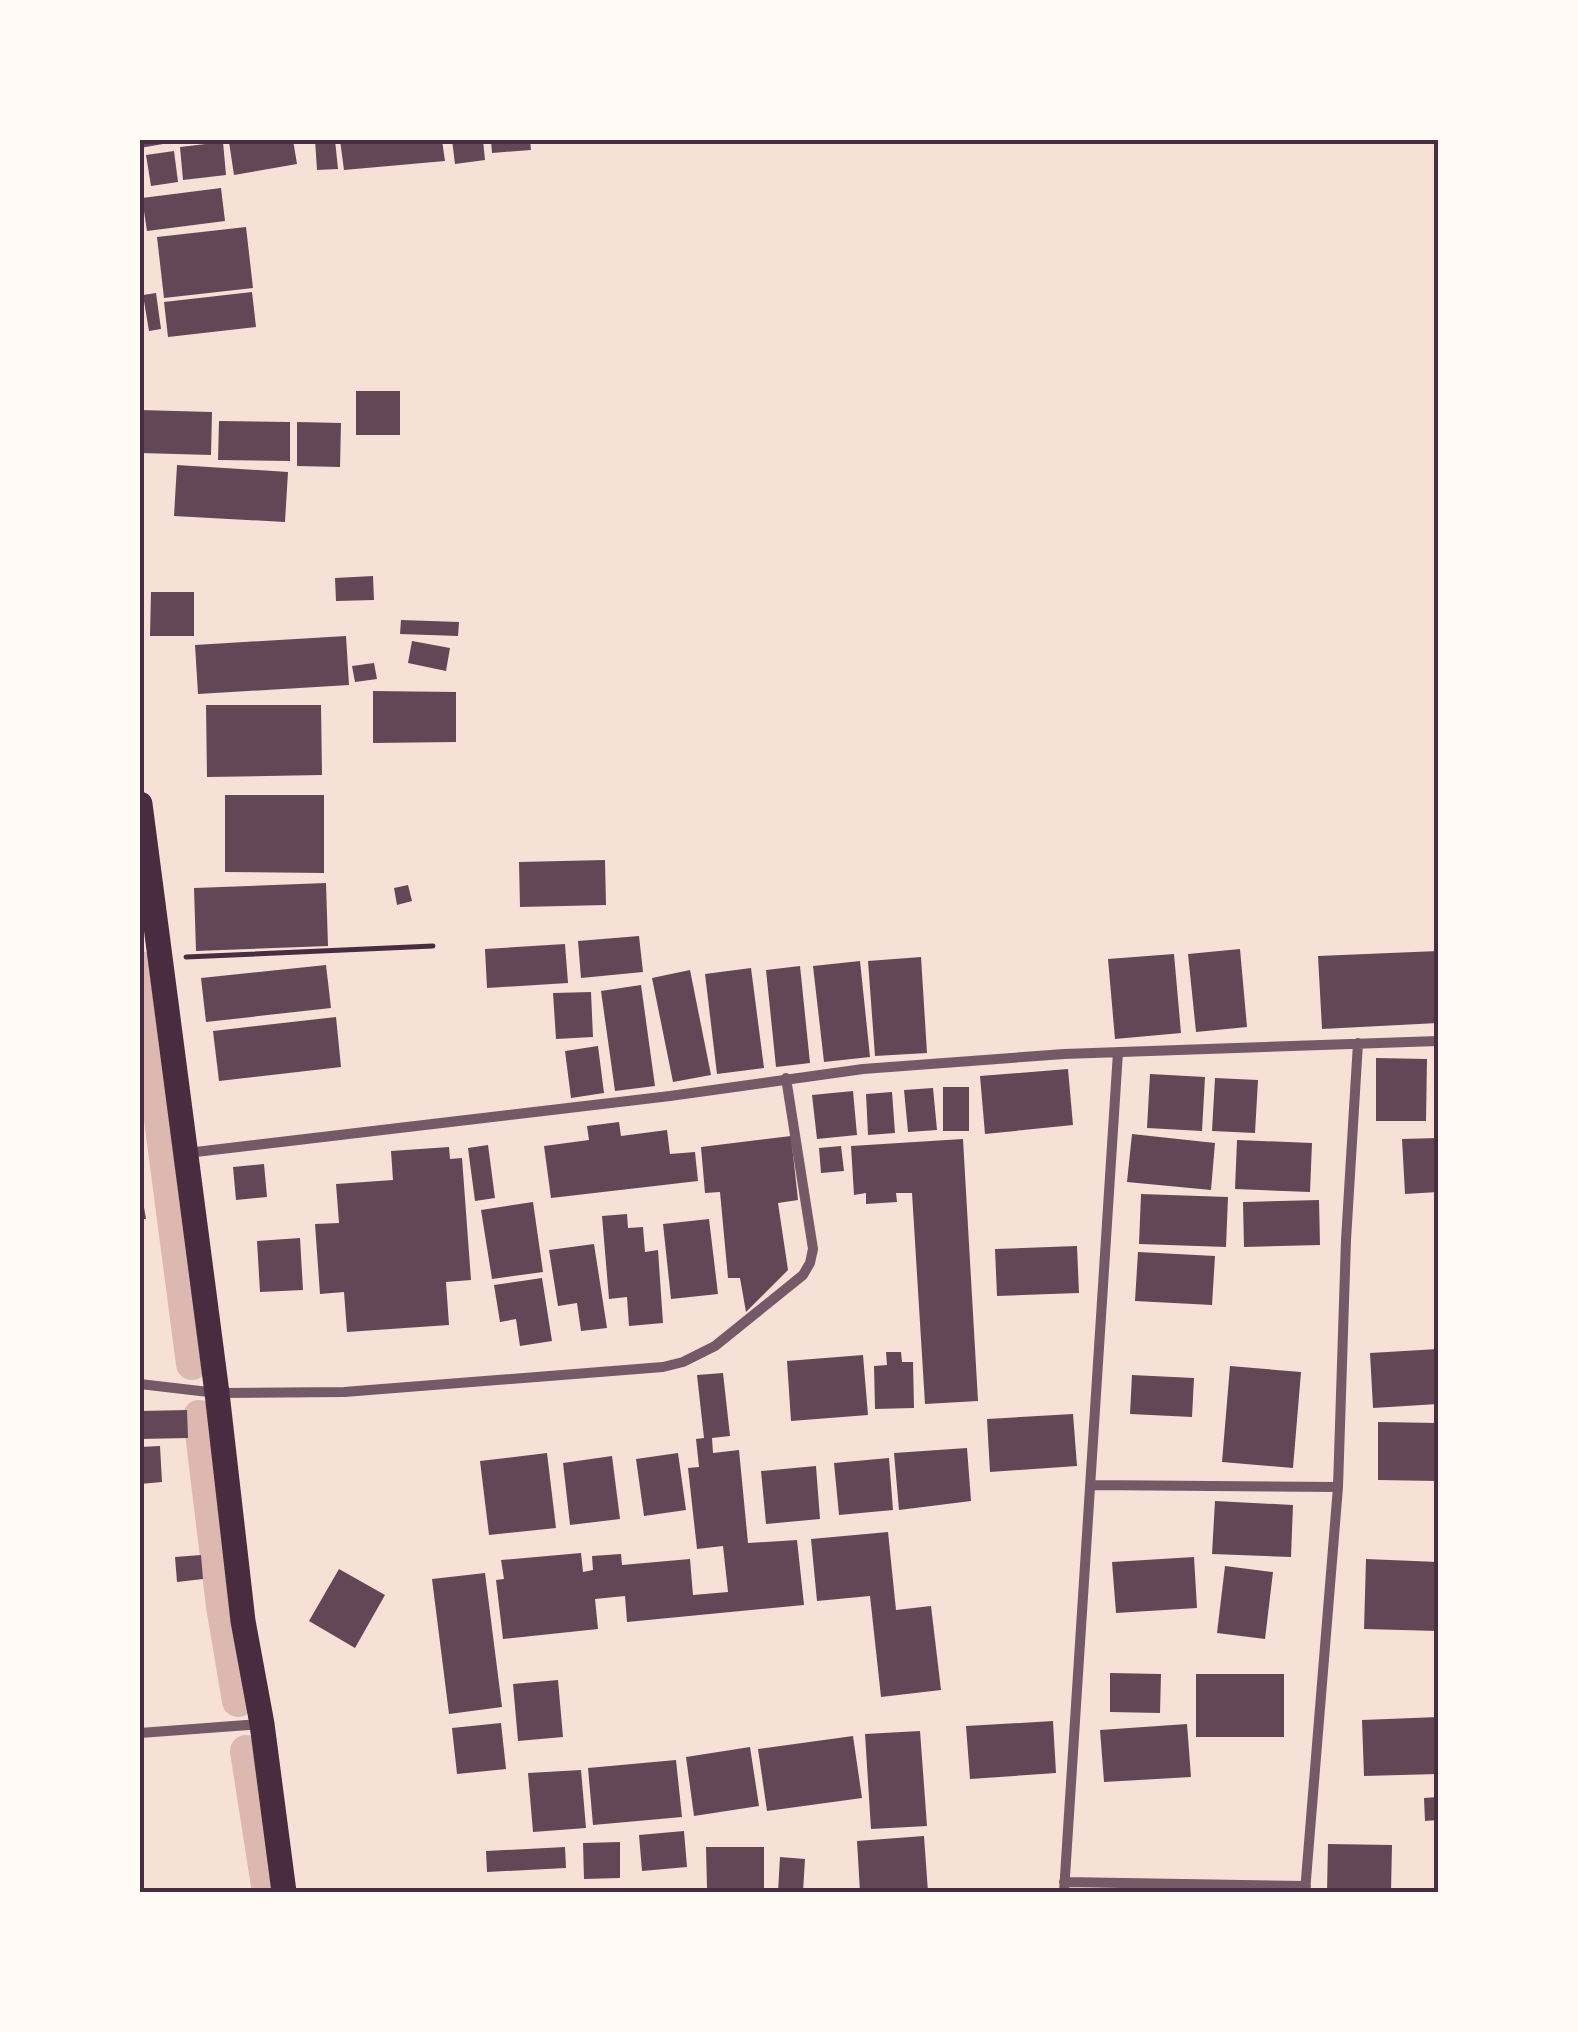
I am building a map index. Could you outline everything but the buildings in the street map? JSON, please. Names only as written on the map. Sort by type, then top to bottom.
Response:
[{"type":"main road","points":[[140,804],[243,1621],[262,1724],[284,1892]]},
{"type":"street","points":[[186,1153],[862,1069],[1118,1052],[1438,1040]]},
{"type":"street","points":[[1118,1052],[1064,1887],[1306,1889],[1338,1487],[1346,1240],[1358,1042]]},
{"type":"street","points":[[140,1384],[217,1393],[344,1392],[663,1367],[700,1354],[803,1275],[810,1263],[812,1249],[786,1078]]},
{"type":"street","points":[[1091,1485],[1338,1487]]},
{"type":"street","points":[[140,1734],[262,1724]]},
{"type":"path","points":[[159,958],[433,946]]},
{"type":"waterway","points":[[140,967],[192,1364]]},
{"type":"waterway","points":[[199,1416],[238,1701]]},
{"type":"waterway","points":[[246,1751],[268,1892]]}]
